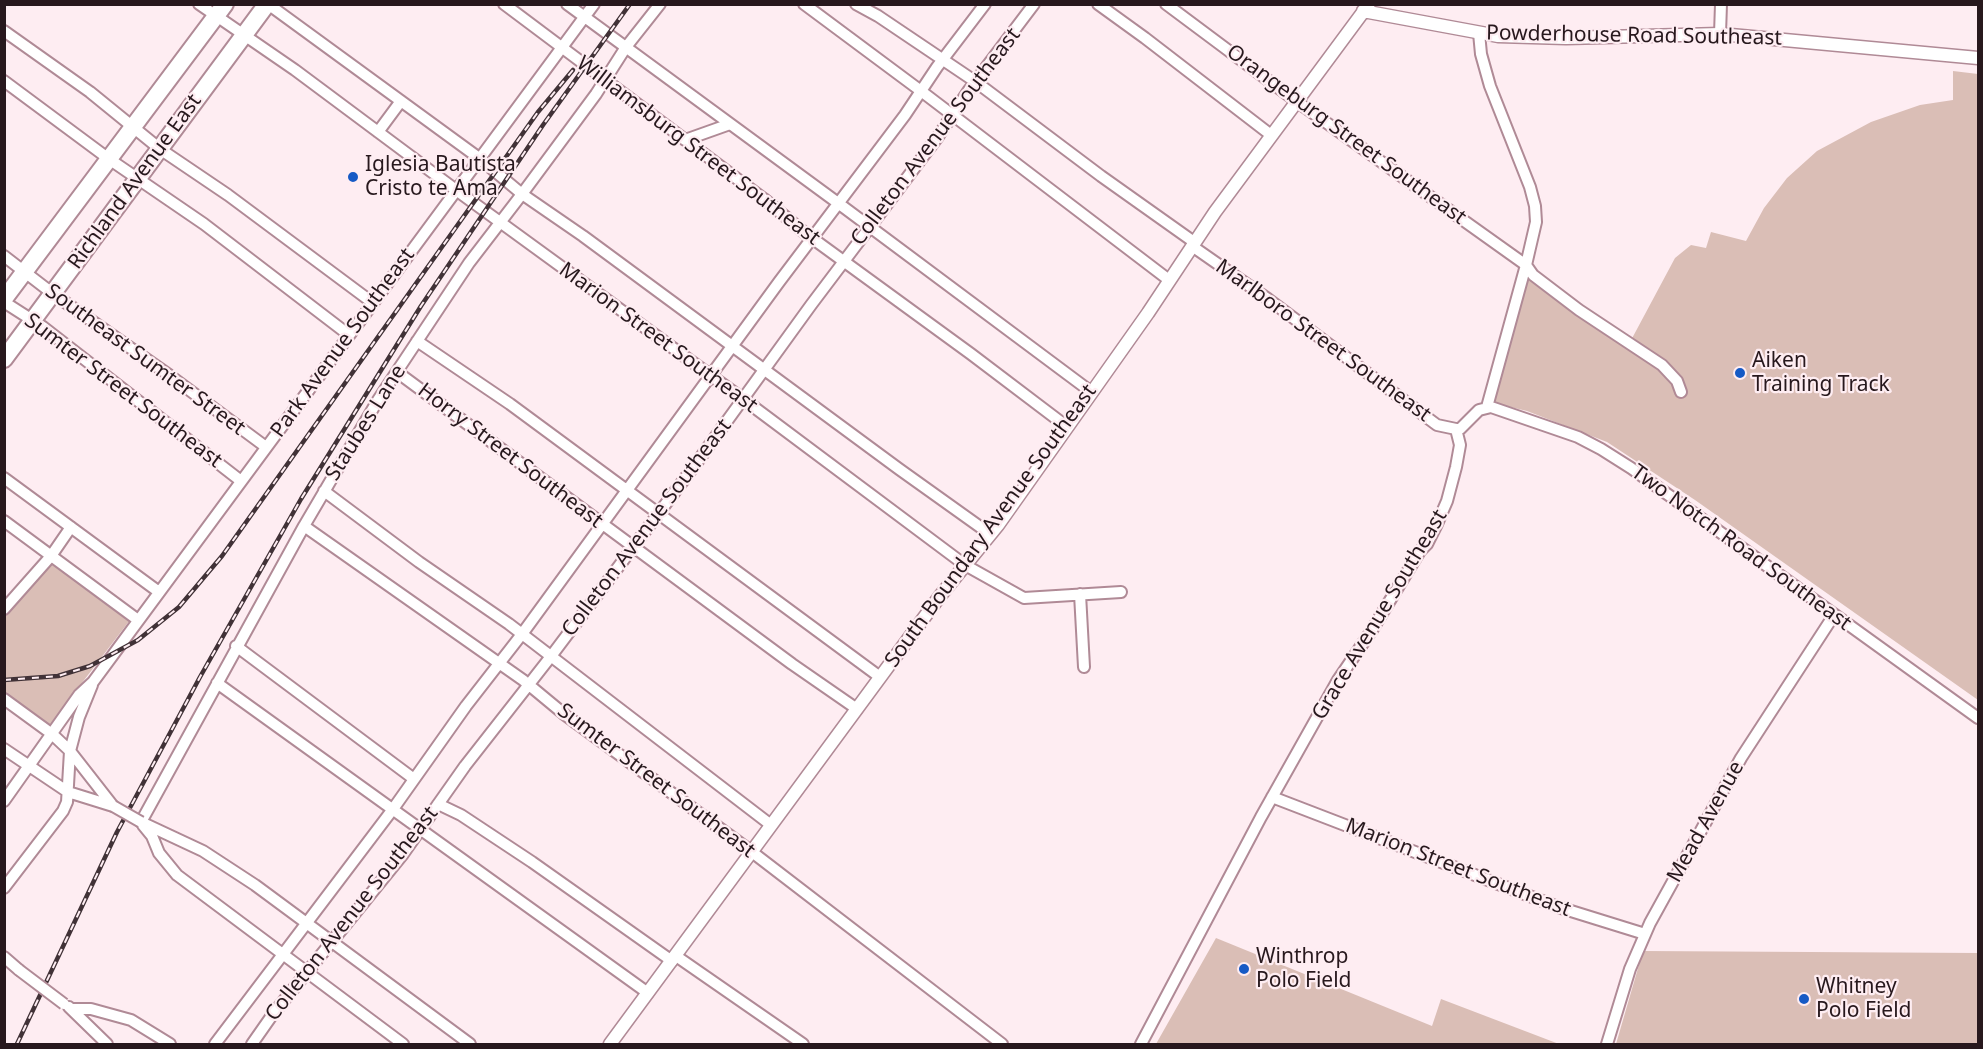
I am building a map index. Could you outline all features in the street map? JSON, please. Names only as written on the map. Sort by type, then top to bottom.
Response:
[{"type":"main road","name":"Richland Avenue East","points":[[4,360],[267,4]]},
{"type":"main road","name":"Richland Avenue East","points":[[4,301],[221,11]]},
{"type":"street","name":"Marion Street Southeast","points":[[199,4],[221,11],[244,35],[743,399],[965,566],[1024,598],[1121,592]]},
{"type":"street","name":"Marion Street Southeast","points":[[267,4],[479,158],[522,194],[583,236],[990,534]]},
{"type":"street","name":"Williamsburg Street Southeast","points":[[504,4],[606,79],[812,238],[1066,426]]},
{"type":"street","name":"Williamsburg Street Southeast","points":[[567,4],[1090,391]]},
{"type":"street","name":"Park Avenue Southeast","points":[[4,801],[79,695],[93,682],[594,4]]},
{"type":"street","points":[[626,47],[660,4]]},
{"type":"street","points":[[804,4],[1169,280]]},
{"type":"street","name":"Marlboro Street Southeast","points":[[856,4],[975,82],[1437,425],[1456,429]]},
{"type":"street","name":"Colleton Avenue Southeast","points":[[215,1044],[393,809],[985,4]]},
{"type":"street","name":"Colleton Avenue Southeast","points":[[252,1044],[551,657],[1034,4]]},
{"type":"street","name":"Orangeburg Street Southeast","points":[[1098,4],[1272,135]]},
{"type":"street","name":"Orangeburg Street Southeast","points":[[1166,4],[1296,101],[1526,265],[1533,275],[1579,310],[1662,365],[1677,381],[1681,392]]},
{"type":"street","points":[[1720,34],[1721,4]]},
{"type":"street","name":"South Boundary Avenue Southeast","points":[[610,1044],[880,677],[990,534],[1193,244],[1366,8]]},
{"type":"street","name":"Powderhouse Road Southeast","points":[[1366,8],[1479,33],[1536,38],[1720,34],[1807,40],[1978,58]]},
{"type":"street","points":[[4,31],[90,92],[160,149],[228,195],[373,303]]},
{"type":"street","points":[[1456,429],[1460,429],[1479,410],[1487,408],[1536,222],[1535,206],[1520,158],[1490,86],[1481,54],[1479,33]]},
{"type":"street","name":"Staubes Lane","points":[[141,822],[304,526],[417,340],[468,263],[522,194],[606,79],[626,47]]},
{"type":"street","points":[[4,81],[109,159],[204,224],[349,335]]},
{"type":"street","points":[[378,132],[401,101]]},
{"type":"street","points":[[685,140],[730,124]]},
{"type":"street","name":"Southeast Sumter Street","points":[[4,256],[266,447]]},
{"type":"street","name":"Sumter Street Southeast","points":[[4,301],[42,327],[241,481]]},
{"type":"street","name":"Horry Street Southeast","points":[[417,340],[510,404],[658,513]]},
{"type":"street","name":"Horry Street Southeast","points":[[397,372],[792,664],[857,709]]},
{"type":"street","name":"Two Notch Road Southeast","points":[[1487,408],[1506,411],[1578,437],[1601,449],[1631,468],[1978,718]]},
{"type":"street","name":"Grace Avenue Southeast","points":[[1141,1044],[1272,797],[1338,680],[1372,630],[1420,551],[1427,544],[1447,501],[1456,467],[1460,445],[1456,429]]},
{"type":"street","points":[[4,478],[159,592]]},
{"type":"street","name":"Sumter Street Southeast","points":[[324,492],[428,569],[522,634],[771,825]]},
{"type":"street","points":[[658,513],[880,677]]},
{"type":"street","points":[[4,521],[138,620]]},
{"type":"street","name":"Sumter Street Southeast","points":[[304,526],[529,685],[564,714],[752,852],[1002,1044]]},
{"type":"street","points":[[4,609],[51,555],[71,527]]},
{"type":"street","points":[[1080,594],[1084,667]]},
{"type":"street","name":"Mead Avenue","points":[[1607,1044],[1629,969],[1645,934],[1741,758],[1834,615]]},
{"type":"street","points":[[236,646],[414,779]]},
{"type":"street","name":"Park Avenue Southeast","points":[[4,888],[63,811],[67,802],[70,751],[79,717],[93,682]]},
{"type":"street","points":[[217,682],[648,993]]},
{"type":"street","points":[[4,699],[52,734],[70,751],[113,806]]},
{"type":"street","points":[[4,749],[68,792],[113,806],[141,822],[203,850],[333,941],[428,1015],[470,1044]]},
{"type":"street","name":"Marion Street Southeast","points":[[1272,797],[1548,903],[1645,934]]},
{"type":"street","points":[[438,804],[461,815],[803,1044]]},
{"type":"street","points":[[141,822],[152,836],[159,853],[177,875],[403,1044]]},
{"type":"street","points":[[4,957],[68,1006],[107,1044]]},
{"type":"street","points":[[68,1006],[91,1009],[131,1020],[170,1044]]},
{"type":"shaded area","name":"Aiken Training Track","points":[[1953,71],[1978,74],[1978,700],[1695,500],[1607,442],[1527,411],[1494,403],[1528,274],[1629,344],[1675,258],[1691,245],[1706,248],[1711,232],[1746,241],[1764,208],[1787,178],[1817,151],[1871,122],[1920,105],[1953,100]]},
{"type":"shaded area","points":[[50,562],[130,620],[49,726],[5,693],[5,617]]},
{"type":"shaded area","name":"Winthrop Polo Field","points":[[1216,938],[1432,1026],[1441,999],[1559,1044],[1156,1044]]},
{"type":"shaded area","name":"Whitney Polo Field","points":[[1643,951],[1978,953],[1978,1044],[1616,1044]]},
{"type":"railway","points":[[17,1044],[117,832],[200,677],[301,499],[421,306],[543,125],[630,4]]},
{"type":"railway","points":[[4,680],[58,676],[90,666],[138,640],[179,607],[222,556],[538,112],[573,70]]},
{"type":"place","name":"Iglesia Bautista Cristo te Ama","points":[[353,177]]},
{"type":"place","name":"Aiken Training Track","points":[[1740,373]]},
{"type":"place","name":"Winthrop Polo Field","points":[[1244,969]]},
{"type":"place","name":"Whitney Polo Field","points":[[1804,999]]}]
